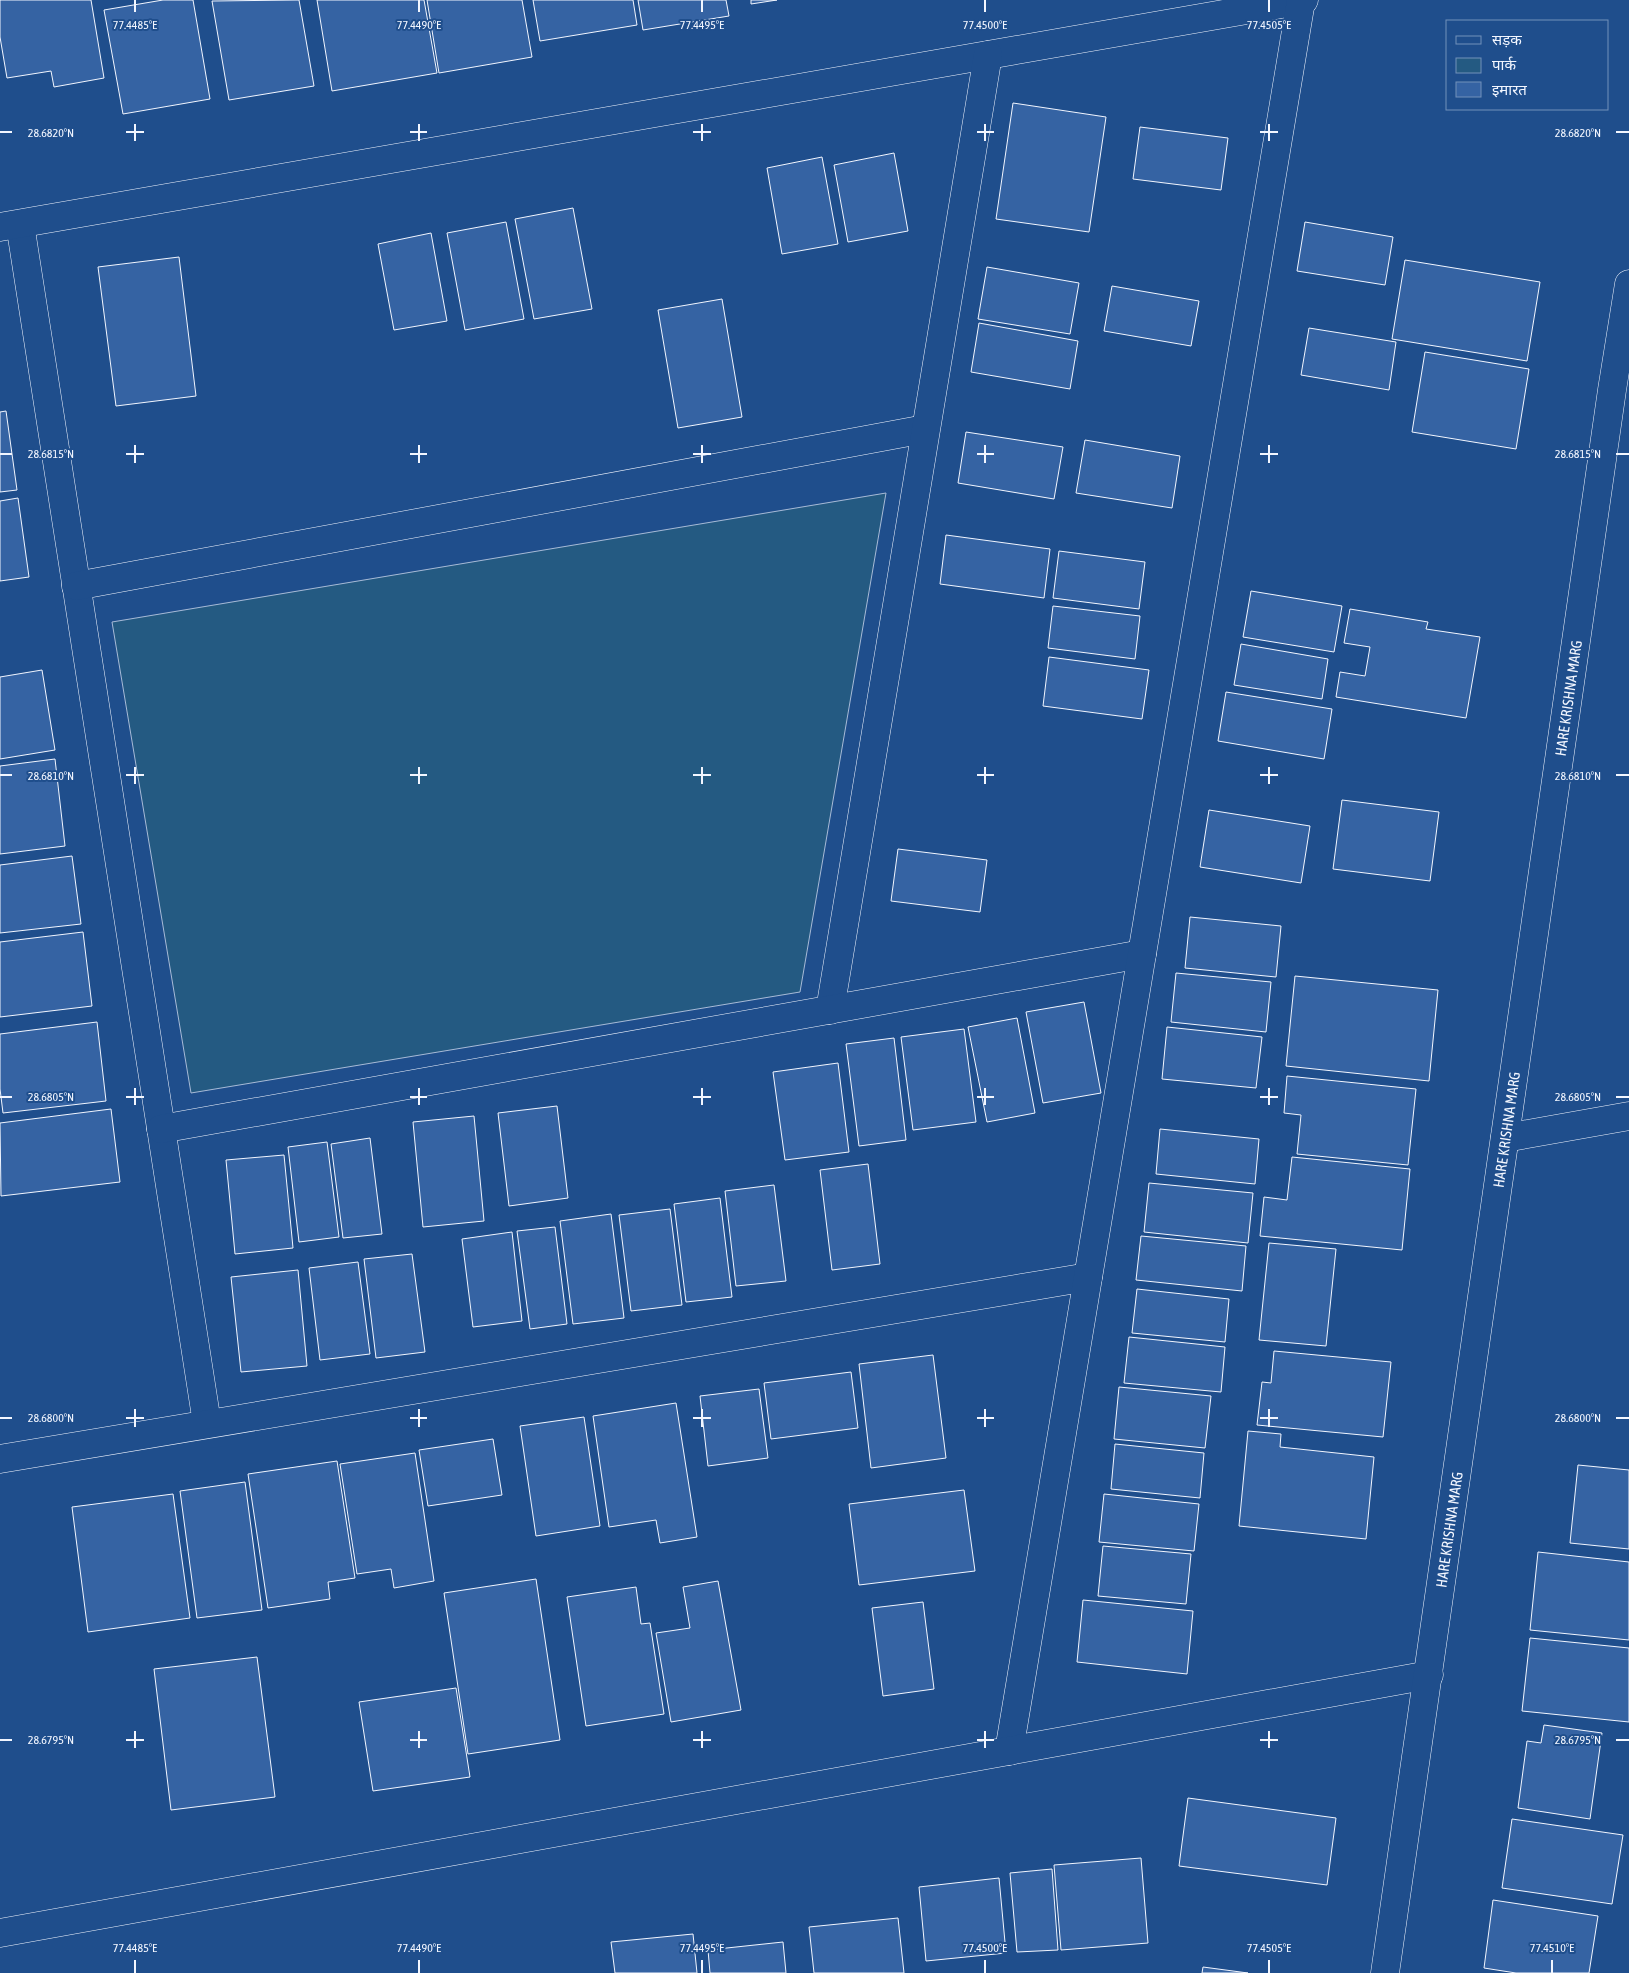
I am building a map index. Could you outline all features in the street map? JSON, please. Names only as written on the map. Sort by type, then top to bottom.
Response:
[{"type":"street","points":[[206,1423],[76,586],[10,225],[1302,0],[1009,1751]]},
{"type":"street","points":[[830,1010],[988,55]]},
{"type":"street","name":"HARE KRISHNA MARG","points":[[1385,1973],[1612,390],[1629,284]]},
{"type":"street","points":[[76,586],[925,429]]},
{"type":"street","points":[[161,1130],[1142,954]]},
{"type":"street","points":[[1505,1138],[1629,1116]]},
{"type":"street","points":[[0,1459],[206,1423],[1088,1277]]},
{"type":"street","points":[[0,1933],[1429,1675]]},
{"type":"green space","points":[[886,493],[800,992],[191,1093],[112,622]]},
{"type":"building","points":[[0,0],[91,0],[104,78],[54,87],[51,71],[7,78],[0,37]]},
{"type":"building","points":[[163,0],[193,0],[210,99],[123,114],[104,10]]},
{"type":"building","points":[[299,0],[314,86],[229,100],[212,1]]},
{"type":"building","points":[[317,0],[424,0],[437,73],[332,91]]},
{"type":"building","points":[[427,0],[522,0],[532,57],[439,73]]},
{"type":"building","points":[[533,0],[633,0],[637,25],[540,41]]},
{"type":"building","points":[[638,0],[726,0],[729,16],[643,30]]},
{"type":"building","points":[[751,0],[777,0],[751,4]]},
{"type":"building","points":[[1013,103],[1106,117],[1089,232],[996,219]]},
{"type":"building","points":[[1140,127],[1228,138],[1221,190],[1133,179]]},
{"type":"building","points":[[894,153],[908,231],[848,242],[834,165]]},
{"type":"building","points":[[822,157],[838,244],[782,254],[767,168]]},
{"type":"building","points":[[573,208],[592,309],[534,319],[515,219]]},
{"type":"building","points":[[506,222],[524,319],[465,330],[447,233]]},
{"type":"building","points":[[1305,222],[1393,237],[1385,285],[1297,271]]},
{"type":"building","points":[[431,233],[447,321],[394,330],[378,244]]},
{"type":"building","points":[[179,257],[196,396],[116,406],[98,267]]},
{"type":"building","points":[[1405,260],[1540,282],[1527,361],[1392,339]]},
{"type":"building","points":[[987,267],[1079,283],[1070,334],[978,319]]},
{"type":"building","points":[[1112,286],[1199,301],[1191,346],[1104,331]]},
{"type":"building","points":[[722,299],[742,417],[678,428],[658,310]]},
{"type":"building","points":[[979,323],[1078,341],[1070,389],[971,372]]},
{"type":"building","points":[[1309,328],[1396,342],[1389,390],[1301,375]]},
{"type":"building","points":[[1425,352],[1529,369],[1516,449],[1412,432]]},
{"type":"building","points":[[6,411],[17,490],[0,492],[0,412]]},
{"type":"building","points":[[966,432],[1063,447],[1054,499],[958,483]]},
{"type":"building","points":[[1085,440],[1180,456],[1172,508],[1076,493]]},
{"type":"building","points":[[18,498],[29,577],[0,581],[0,501]]},
{"type":"building","points":[[946,535],[1050,549],[1044,598],[940,584]]},
{"type":"building","points":[[1059,551],[1145,562],[1139,609],[1053,598]]},
{"type":"building","points":[[1251,591],[1342,606],[1334,652],[1243,637]]},
{"type":"building","points":[[1053,606],[1140,616],[1135,659],[1048,648]]},
{"type":"building","points":[[1350,609],[1428,622],[1426,629],[1480,637],[1466,718],[1336,697],[1340,672],[1365,676],[1370,647],[1344,643]]},
{"type":"building","points":[[1241,644],[1328,659],[1322,699],[1234,685]]},
{"type":"building","points":[[1049,657],[1149,670],[1142,719],[1043,706]]},
{"type":"building","points":[[42,670],[55,750],[0,759],[0,677]]},
{"type":"building","points":[[1226,692],[1332,709],[1324,759],[1218,741]]},
{"type":"building","points":[[55,759],[65,846],[0,854],[0,766]]},
{"type":"building","points":[[1342,800],[1439,812],[1430,881],[1333,869]]},
{"type":"building","points":[[1209,810],[1310,826],[1301,883],[1200,867]]},
{"type":"building","points":[[898,849],[987,860],[980,912],[891,901]]},
{"type":"building","points":[[72,856],[81,924],[0,933],[0,865]]},
{"type":"building","points":[[1190,917],[1281,926],[1276,977],[1185,968]]},
{"type":"building","points":[[83,932],[92,1006],[0,1017],[0,942]]},
{"type":"building","points":[[1176,973],[1271,982],[1266,1032],[1171,1022]]},
{"type":"building","points":[[1295,976],[1438,990],[1429,1081],[1286,1066]]},
{"type":"building","points":[[1084,1002],[1101,1093],[1043,1103],[1026,1012]]},
{"type":"building","points":[[1017,1018],[1035,1113],[987,1122],[968,1027]]},
{"type":"building","points":[[97,1022],[106,1101],[3,1113],[0,1089],[0,1034]]},
{"type":"building","points":[[1167,1027],[1262,1037],[1256,1088],[1162,1079]]},
{"type":"building","points":[[964,1029],[976,1122],[913,1130],[901,1037]]},
{"type":"building","points":[[894,1038],[906,1140],[859,1146],[846,1044]]},
{"type":"building","points":[[838,1063],[849,1152],[785,1160],[773,1072]]},
{"type":"building","points":[[1287,1076],[1416,1089],[1408,1165],[1297,1154],[1301,1115],[1284,1113]]},
{"type":"building","points":[[557,1106],[568,1198],[509,1206],[498,1113]]},
{"type":"building","points":[[111,1109],[120,1182],[1,1196],[0,1123]]},
{"type":"building","points":[[474,1116],[484,1221],[423,1227],[413,1122]]},
{"type":"building","points":[[1160,1129],[1259,1139],[1255,1184],[1156,1174]]},
{"type":"building","points":[[370,1138],[382,1234],[343,1238],[331,1144]]},
{"type":"building","points":[[327,1142],[339,1237],[299,1242],[288,1147]]},
{"type":"building","points":[[284,1155],[293,1248],[235,1254],[226,1160]]},
{"type":"building","points":[[1292,1157],[1410,1169],[1402,1250],[1260,1236],[1264,1197],[1287,1200]]},
{"type":"building","points":[[868,1164],[880,1264],[832,1270],[820,1170]]},
{"type":"building","points":[[1149,1183],[1253,1193],[1248,1243],[1144,1232]]},
{"type":"building","points":[[774,1185],[786,1281],[736,1286],[725,1191]]},
{"type":"building","points":[[720,1198],[732,1297],[686,1302],[674,1204]]},
{"type":"building","points":[[670,1209],[682,1305],[631,1311],[619,1215]]},
{"type":"building","points":[[611,1214],[624,1318],[573,1324],[560,1221]]},
{"type":"building","points":[[555,1227],[567,1324],[530,1329],[517,1231]]},
{"type":"building","points":[[512,1232],[522,1321],[473,1327],[462,1239]]},
{"type":"building","points":[[1141,1236],[1246,1246],[1242,1291],[1136,1280]]},
{"type":"building","points":[[1269,1243],[1336,1249],[1326,1346],[1259,1340]]},
{"type":"building","points":[[412,1254],[425,1352],[376,1358],[364,1259]]},
{"type":"building","points":[[358,1262],[370,1354],[320,1360],[309,1268]]},
{"type":"building","points":[[298,1270],[307,1366],[241,1372],[231,1277]]},
{"type":"building","points":[[1137,1289],[1229,1299],[1225,1342],[1132,1333]]},
{"type":"building","points":[[1129,1337],[1225,1347],[1221,1392],[1124,1383]]},
{"type":"building","points":[[1274,1351],[1391,1362],[1383,1437],[1257,1425],[1262,1382],[1271,1383]]},
{"type":"building","points":[[933,1355],[946,1458],[871,1468],[859,1364]]},
{"type":"building","points":[[851,1372],[858,1428],[771,1439],[764,1383]]},
{"type":"building","points":[[1119,1387],[1211,1396],[1205,1448],[1114,1439]]},
{"type":"building","points":[[759,1389],[768,1458],[708,1466],[700,1396]]},
{"type":"building","points":[[676,1403],[697,1537],[660,1543],[656,1520],[609,1527],[593,1416]]},
{"type":"building","points":[[584,1417],[600,1526],[536,1536],[520,1426]]},
{"type":"building","points":[[1248,1431],[1281,1434],[1280,1447],[1374,1457],[1366,1539],[1239,1526]]},
{"type":"building","points":[[493,1439],[502,1495],[428,1506],[419,1450]]},
{"type":"building","points":[[1115,1444],[1204,1453],[1200,1498],[1111,1489]]},
{"type":"building","points":[[415,1453],[434,1581],[394,1588],[391,1569],[357,1574],[340,1464]]},
{"type":"building","points":[[337,1461],[355,1578],[328,1582],[330,1599],[268,1608],[248,1474]]},
{"type":"building","points":[[1578,1465],[1629,1470],[1629,1549],[1570,1543]]},
{"type":"building","points":[[245,1482],[262,1610],[197,1618],[180,1491]]},
{"type":"building","points":[[964,1490],[975,1571],[859,1585],[849,1504]]},
{"type":"building","points":[[173,1494],[190,1618],[88,1632],[72,1507]]},
{"type":"building","points":[[1104,1494],[1199,1504],[1194,1551],[1099,1542]]},
{"type":"building","points":[[1103,1546],[1191,1554],[1186,1604],[1098,1596]]},
{"type":"building","points":[[1538,1552],[1629,1562],[1629,1640],[1530,1630]]},
{"type":"building","points":[[536,1579],[560,1740],[468,1754],[444,1593]]},
{"type":"building","points":[[718,1581],[741,1710],[671,1722],[656,1633],[690,1628],[683,1587]]},
{"type":"building","points":[[636,1587],[641,1624],[650,1623],[664,1714],[586,1726],[567,1597]]},
{"type":"building","points":[[1083,1600],[1193,1611],[1187,1674],[1077,1662]]},
{"type":"building","points":[[923,1602],[934,1689],[883,1696],[872,1608]]},
{"type":"building","points":[[1530,1638],[1629,1648],[1629,1722],[1522,1711]]},
{"type":"building","points":[[257,1657],[275,1797],[171,1810],[154,1669]]},
{"type":"building","points":[[456,1688],[470,1777],[373,1791],[359,1702]]},
{"type":"building","points":[[1544,1725],[1602,1733],[1590,1819],[1518,1808],[1527,1741],[1541,1743]]},
{"type":"building","points":[[1188,1798],[1336,1818],[1327,1885],[1179,1866]]},
{"type":"building","points":[[1512,1819],[1623,1835],[1612,1904],[1502,1888]]},
{"type":"building","points":[[1141,1858],[1148,1943],[1061,1950],[1054,1865]]},
{"type":"building","points":[[1052,1869],[1058,1950],[1017,1952],[1010,1873]]},
{"type":"building","points":[[999,1878],[1006,1953],[926,1961],[919,1887]]},
{"type":"building","points":[[1493,1900],[1598,1916],[1589,1973],[1516,1973],[1484,1968]]},
{"type":"building","points":[[898,1918],[904,1973],[814,1973],[809,1927]]},
{"type":"building","points":[[693,1934],[697,1973],[615,1973],[611,1942]]},
{"type":"building","points":[[783,1942],[786,1973],[710,1973],[708,1950]]},
{"type":"building","points":[[1203,1967],[1248,1973],[1202,1973]]}]
